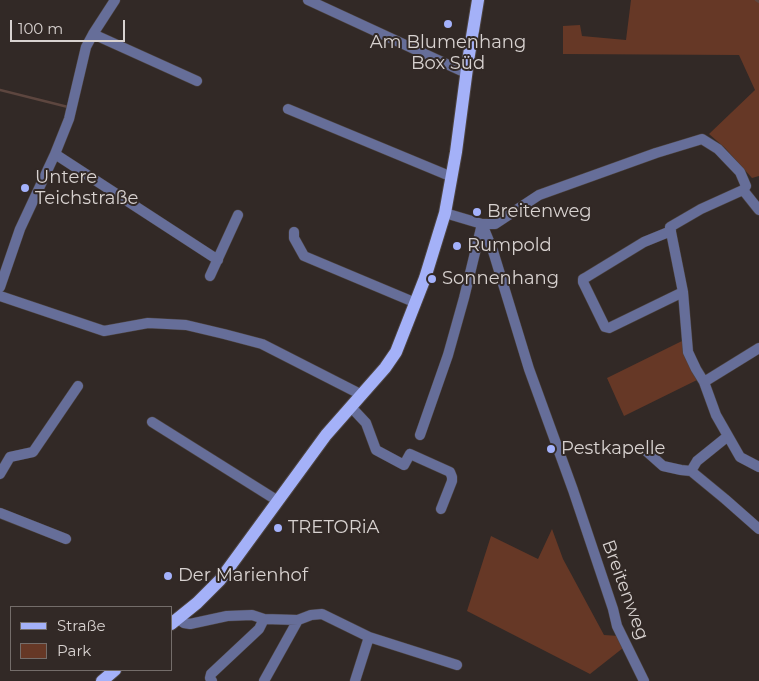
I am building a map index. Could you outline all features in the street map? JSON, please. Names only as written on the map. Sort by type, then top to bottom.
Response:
[{"type":"main road","points":[[174,621],[220,580],[326,435],[385,368],[396,352],[432,258],[445,214],[478,0]]},
{"type":"main road","points":[[102,681],[114,671]]},
{"type":"street","points":[[0,287],[20,229],[69,119],[86,47],[115,0]]},
{"type":"street","points":[[308,0],[466,73]]},
{"type":"street","points":[[93,34],[197,81]]},
{"type":"street","points":[[288,109],[452,177]]},
{"type":"street","points":[[445,214],[482,224],[495,224],[539,195],[656,152],[702,139],[718,149],[740,172],[746,186],[743,190],[701,209],[670,227],[683,292],[688,352],[704,382],[716,415],[740,457],[759,468]]},
{"type":"street","points":[[55,154],[218,260]]},
{"type":"street","points":[[743,190],[759,210]]},
{"type":"street","points":[[210,276],[238,215]]},
{"type":"street","points":[[420,435],[451,346],[482,224]]},
{"type":"street","name":"Breitenweg","points":[[482,224],[493,251],[530,369],[573,490],[617,626],[644,681]]},
{"type":"street","points":[[671,231],[644,242],[583,279],[583,282],[605,326],[609,328],[683,292]]},
{"type":"street","points":[[294,232],[294,238],[304,256],[416,303]]},
{"type":"street","points":[[0,296],[104,331],[148,322],[186,325],[262,344],[362,395]]},
{"type":"street","points":[[704,382],[759,348]]},
{"type":"street","points":[[0,474],[10,457],[34,452],[78,386]]},
{"type":"street","points":[[351,407],[366,423],[376,450],[404,465],[410,454],[450,472],[452,481],[441,509]]},
{"type":"street","points":[[152,422],[278,501]]},
{"type":"street","points":[[691,472],[698,461],[728,436]]},
{"type":"street","points":[[645,450],[663,466],[691,472],[759,529]]},
{"type":"street","points":[[0,513],[66,539]]},
{"type":"street","points":[[174,621],[190,624],[227,616],[252,615],[264,619],[298,620],[311,615],[322,614],[369,637],[457,665]]},
{"type":"street","points":[[212,681],[210,678],[211,674],[259,629],[264,619]]},
{"type":"street","points":[[264,681],[298,620]]},
{"type":"street","points":[[355,681],[369,637]]},
{"type":"green space","points":[[631,0],[759,0],[759,176],[752,178],[725,148],[709,134],[755,90],[739,55],[563,54],[563,26],[580,25],[582,36],[626,40]]},
{"type":"green space","points":[[682,341],[683,351],[697,380],[624,416],[607,378]]},
{"type":"green space","points":[[552,529],[563,559],[604,635],[619,636],[623,648],[590,674],[467,611],[491,536],[538,559]]},
{"type":"waterway","points":[[0,90],[68,107]]},
{"type":"place","name":"Am Blumenhang Box Süd","points":[[448,24]]},
{"type":"place","name":"Untere Teichstraße","points":[[25,188]]},
{"type":"place","name":"Breitenweg","points":[[477,212]]},
{"type":"place","name":"Rumpold","points":[[457,246]]},
{"type":"place","name":"Sonnenhang","points":[[432,279]]},
{"type":"place","name":"Pestkapelle","points":[[551,449]]},
{"type":"place","name":"TRETORiA","points":[[278,528]]},
{"type":"place","name":"Der Marienhof","points":[[168,576]]}]
